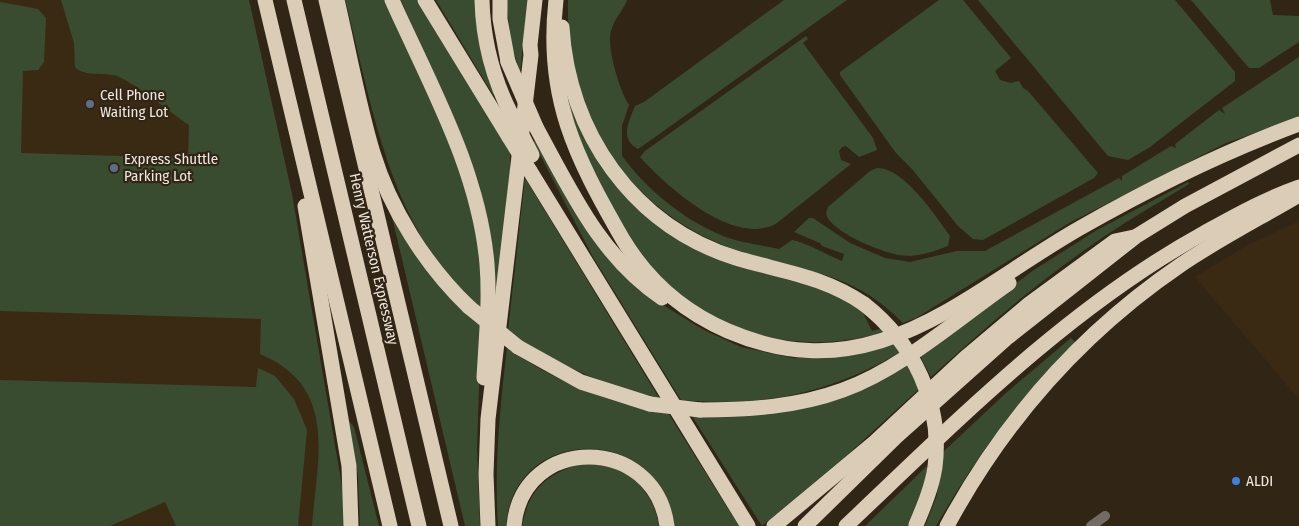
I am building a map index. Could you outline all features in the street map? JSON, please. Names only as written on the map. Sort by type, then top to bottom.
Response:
[{"type":"highway","points":[[257,0],[301,186],[349,466],[351,526]]},
{"type":"highway","points":[[265,0],[390,526]]},
{"type":"highway","name":"Henry Watterson Expressway","points":[[294,0],[419,526]]},
{"type":"highway","name":"Henry Watterson Expressway","points":[[326,0],[451,526]]},
{"type":"highway","points":[[337,0],[373,154],[399,214],[450,287],[469,307],[518,347],[581,382],[650,404],[700,410],[747,410],[795,403],[843,390],[880,371],[931,339],[1020,276],[1029,259]]},
{"type":"highway","points":[[392,0],[465,165],[478,210],[485,245],[488,291],[483,385],[488,419]]},
{"type":"highway","points":[[425,0],[748,526]]},
{"type":"highway","points":[[482,0],[486,44],[494,76],[541,172],[552,207]]},
{"type":"highway","points":[[500,0],[500,19],[508,62],[536,127],[589,224],[617,260],[646,287],[697,322],[739,342],[786,353],[800,354],[851,350],[890,340],[938,316],[1029,259],[1166,182],[1299,124]]},
{"type":"highway","points":[[532,55],[530,45],[535,0]]},
{"type":"highway","points":[[488,526],[486,474],[488,419],[532,55],[536,46],[543,0]]},
{"type":"highway","points":[[556,0],[553,48],[558,93],[565,123],[587,176],[637,261],[672,297],[718,327],[758,342],[808,352]]},
{"type":"highway","points":[[562,0],[562,27],[568,80],[580,115],[609,165],[645,206],[680,231],[718,251],[820,280],[838,288],[878,314],[906,348],[918,369],[930,404],[934,426],[935,466],[930,488],[916,526]]},
{"type":"highway","points":[[805,526],[896,436],[1008,337],[1135,237],[1201,197],[1299,145]]},
{"type":"highway","points":[[846,526],[1011,372],[1075,320],[1186,242],[1258,203],[1299,187]]},
{"type":"highway","points":[[947,526],[976,475],[1008,428],[1068,358],[1151,286],[1183,264],[1299,195]]},
{"type":"highway","points":[[774,526],[875,442],[965,358],[1029,304],[1114,240],[1135,237]]},
{"type":"highway","points":[[514,526],[516,513],[524,494],[540,475],[565,460],[594,456],[618,461],[646,480],[660,499],[667,526]]},
{"type":"street","points":[[1091,526],[1106,516]]},
{"type":"shaded area","points":[[0,0],[236,0],[332,450],[324,526],[0,526]]},
{"type":"shaded area","points":[[1299,221],[1299,399],[1195,277],[1248,245]]},
{"type":"green space","points":[[61,0],[249,0],[292,194],[344,498],[345,526],[312,526],[319,450],[318,427],[312,405],[302,385],[285,368],[260,354],[261,319],[0,311],[0,2],[38,9],[46,18],[44,62],[38,70],[23,71],[21,153],[188,158],[189,125],[125,80],[112,75],[84,72],[75,67],[74,43]]},
{"type":"green space","points":[[345,0],[388,0],[461,168],[479,237],[482,309],[454,280],[429,249],[399,191],[377,128]]},
{"type":"green space","points":[[401,0],[418,0],[510,152],[510,175],[496,295],[488,223],[478,180]]},
{"type":"green space","points":[[436,0],[477,0],[495,94],[493,95]]},
{"type":"green space","points":[[506,0],[528,0],[520,73],[512,46]]},
{"type":"green space","points":[[568,0],[627,0],[612,27],[610,47],[615,69],[625,99],[629,105],[622,126],[622,156],[643,181],[680,213],[723,236],[779,249],[792,240],[842,261],[844,254],[822,246],[820,243],[794,232],[809,218],[813,218],[850,243],[885,258],[910,262],[957,251],[985,251],[1119,178],[1122,181],[1122,176],[1171,146],[1176,148],[1175,144],[1219,110],[1225,114],[1222,108],[1299,57],[1299,118],[1226,143],[1069,223],[916,318],[903,323],[884,306],[847,283],[742,252],[702,235],[667,214],[637,187],[612,156],[592,122],[578,84],[570,43]]},
{"type":"green space","points":[[784,0],[847,0],[638,149],[632,145],[627,135],[627,129],[635,106],[644,102]]},
{"type":"green space","points":[[939,0],[963,0],[1011,58],[995,71],[1000,80],[1011,83],[1019,81],[1023,88],[1028,91],[1098,173],[1094,178],[983,240],[973,239],[958,226],[912,169],[896,153],[840,75],[840,72]]},
{"type":"green space","points":[[978,0],[1175,0],[1235,72],[1235,81],[1150,147],[1128,160],[1108,156]]},
{"type":"green space","points":[[1191,0],[1270,0],[1273,15],[1299,16],[1299,42],[1259,68],[1249,68]]},
{"type":"green space","points":[[806,36],[808,39],[803,43],[873,138],[877,150],[859,157],[846,146],[842,147],[839,151],[841,160],[851,164],[777,223],[760,229],[742,227],[722,221],[684,198],[640,157],[645,151]]},
{"type":"green space","points":[[564,81],[651,217],[813,282],[862,311],[872,331],[883,328],[886,332],[854,339],[822,342],[791,341],[761,336],[732,326],[705,312],[678,294],[654,271],[643,257],[597,181],[574,129]]},
{"type":"green space","points":[[536,137],[578,214],[663,305],[702,329],[741,347],[793,358],[850,356],[896,344],[901,352],[847,378],[795,394],[768,399],[740,401],[681,400],[593,257],[534,143]]},
{"type":"green space","points":[[877,168],[897,175],[916,192],[950,236],[948,246],[918,255],[899,255],[858,240],[837,228],[830,221],[826,214],[828,207],[870,171]]},
{"type":"green space","points":[[525,178],[659,398],[599,380],[580,372],[543,354],[508,331]]},
{"type":"green space","points":[[1188,182],[1189,184],[1113,230],[1048,277],[988,326],[931,377],[919,354],[1034,270],[1097,230]]},
{"type":"green space","points":[[389,204],[481,327],[477,448],[480,526],[465,526]]},
{"type":"green space","points":[[1071,338],[1075,342],[1035,385],[999,430],[966,477],[936,526],[925,526],[937,495],[943,452],[1006,393]]},
{"type":"green space","points":[[507,348],[545,371],[584,390],[625,404],[668,413],[739,526],[674,526],[664,492],[644,468],[617,454],[588,449],[559,454],[534,468],[515,492],[506,526],[498,526],[497,459]]},
{"type":"green space","points":[[908,362],[919,389],[845,457],[762,526],[692,416],[755,415]]},
{"type":"green space","points":[[258,368],[275,376],[294,399],[307,430],[298,526],[176,526],[165,502],[110,526],[0,526],[0,380],[256,387]]},
{"type":"green space","points":[[349,421],[354,427],[379,526],[360,526],[358,476]]},
{"type":"green space","points":[[580,464],[608,466],[627,474],[642,488],[648,497],[657,516],[659,526],[522,526],[529,503],[540,486],[557,473]]},
{"type":"green space","points":[[928,465],[924,485],[909,526],[865,526]]},
{"type":"place","name":"Cell Phone Waiting Lot","points":[[90,104]]},
{"type":"place","name":"Express Shuttle Parking Lot","points":[[114,168]]},
{"type":"place","name":"ALDI","points":[[1236,481]]}]
